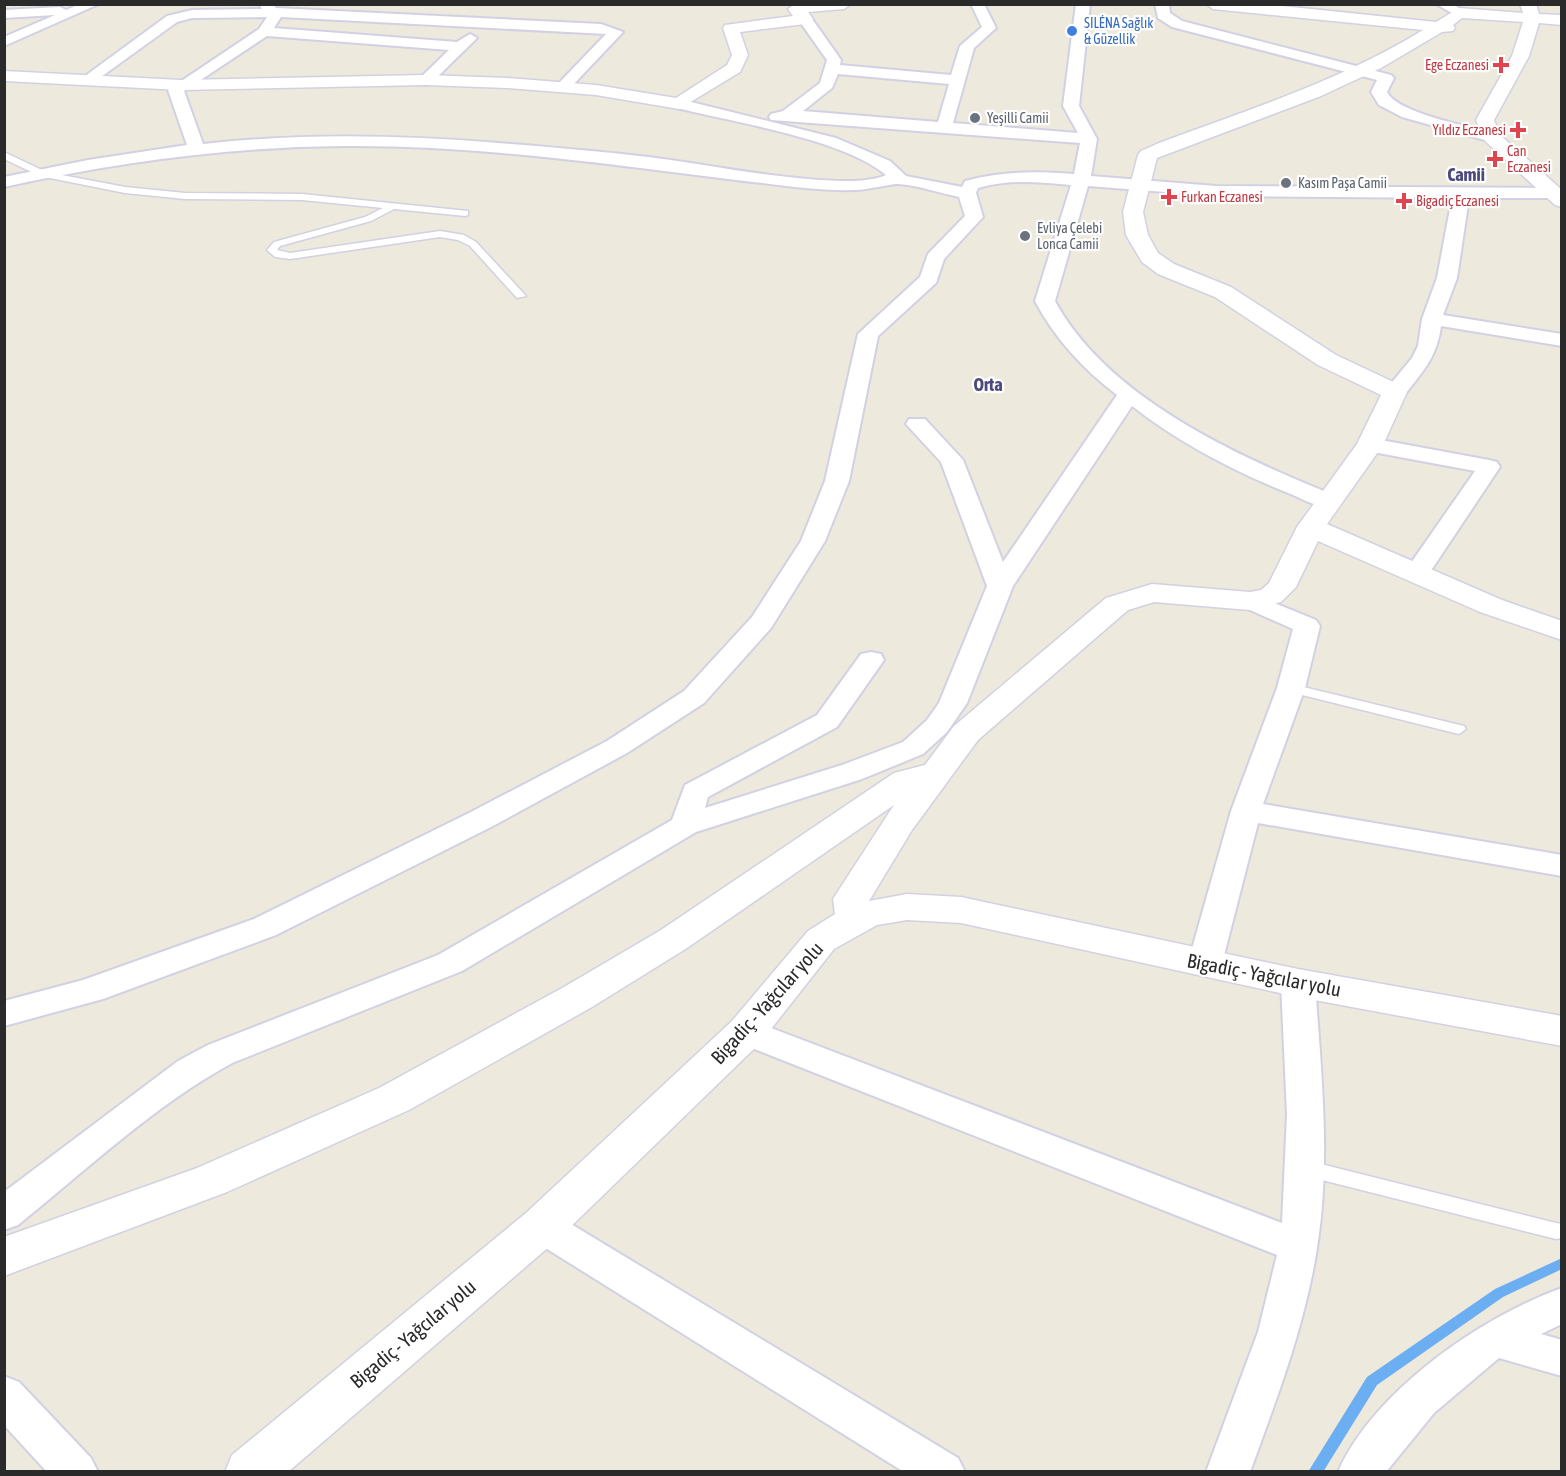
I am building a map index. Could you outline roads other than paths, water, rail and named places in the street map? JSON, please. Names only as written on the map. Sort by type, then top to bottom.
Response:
[{"type":"street","points":[[4,13],[19,4]]},
{"type":"street","points":[[4,42],[93,4]]},
{"type":"street","points":[[679,104],[734,68],[740,55],[731,28],[798,11],[844,4]]},
{"type":"street","points":[[944,128],[967,46],[989,28],[989,24],[976,4]]},
{"type":"street","points":[[1083,4],[1071,106],[1089,139],[1081,181],[1045,301],[1052,320],[1107,379],[1219,454],[1328,501]]},
{"type":"street","points":[[1162,4],[1163,15],[1177,24],[1386,78],[1379,92],[1384,102],[1419,117],[1491,137],[1558,195]]},
{"type":"street","points":[[1213,4],[1526,23],[1562,20]]},
{"type":"street","points":[[197,151],[176,93],[181,85],[264,32],[274,18],[269,9]]},
{"type":"street","points":[[89,79],[176,18],[192,14],[269,9],[615,31],[616,35],[564,86]]},
{"type":"street","points":[[788,115],[827,85],[834,60],[798,11]]},
{"type":"street","points":[[4,13],[74,12]]},
{"type":"street","points":[[1395,392],[1327,360],[1223,292],[1166,269],[1150,257],[1137,235],[1133,212],[1142,186],[1148,155],[1361,72],[1452,19]]},
{"type":"street","points":[[1491,137],[1485,120],[1504,90],[1526,23]]},
{"type":"street","points":[[426,80],[485,24]]},
{"type":"street","points":[[264,32],[461,47]]},
{"type":"street","points":[[831,69],[958,80]]},
{"type":"street","points":[[4,76],[181,85],[426,80],[564,86],[679,104],[757,122],[858,153],[896,173],[896,179]]},
{"type":"street","points":[[757,122],[788,115],[1089,139]]},
{"type":"street","points":[[4,182],[197,151],[278,143],[349,141],[465,146],[692,166],[803,183],[878,185],[896,179],[967,193]]},
{"type":"street","points":[[4,1014],[91,990],[265,927],[480,820],[617,747],[694,697],[762,622],[813,541],[837,481],[868,334],[929,279],[935,258],[974,217],[967,193],[971,185],[995,178],[1029,176],[1216,191],[1558,195]]},
{"type":"street","points":[[4,1257],[212,1180],[394,1099],[579,997],[674,939],[906,781],[926,760],[966,733],[1117,604],[1152,593],[1250,601],[1262,599],[1277,592],[1311,527],[1370,444],[1395,392],[1421,360],[1428,346],[1432,319],[1447,278],[1461,194]]},
{"type":"street","points":[[1432,319],[1562,340]]},
{"type":"street","points":[[856,918],[851,909],[851,899],[899,823],[926,760],[937,726],[953,703],[1000,586],[1129,394]]},
{"type":"street","points":[[917,424],[952,460],[1000,586]]},
{"type":"street","points":[[1370,444],[1489,467],[1417,573]]},
{"type":"street","points":[[1311,527],[1491,606],[1562,631]]},
{"type":"street","points":[[1205,963],[1246,811],[1291,687],[1307,626],[1250,601]]},
{"type":"street","points":[[685,825],[695,792],[827,721],[872,660]]},
{"type":"street","points":[[4,1214],[190,1070],[220,1054],[450,963],[685,825],[852,772],[926,760]]},
{"type":"street","points":[[1246,811],[1562,866]]},
{"type":"street","name":"Bigadiç - Yağcılar yolu","points":[[250,1472],[542,1226],[746,1032],[821,940],[856,918],[907,907],[935,906],[1298,983],[1562,1030]]},
{"type":"street","points":[[1228,1472],[1262,1383],[1282,1318],[1298,1246],[1305,1168],[1298,983]]},
{"type":"street","points":[[746,1032],[1298,1246]]},
{"type":"street","points":[[542,1226],[943,1472]]},
{"type":"street","points":[[1360,1472],[1387,1433],[1437,1381],[1494,1339],[1562,1305]]},
{"type":"street","points":[[1494,1339],[1562,1358]]},
{"type":"street","points":[[4,1395],[76,1472]]},
{"type":"lane","points":[[4,155],[43,174],[144,192],[207,196],[302,197],[390,208],[465,213]]},
{"type":"lane","points":[[390,208],[362,221],[277,244],[272,250],[278,255],[290,256],[440,234],[455,236],[473,244],[521,296]]},
{"type":"lane","points":[[1291,687],[1459,729]]},
{"type":"lane","points":[[1305,1168],[1556,1231]]},
{"type":"waterway","points":[[1315,1472],[1372,1381],[1499,1293],[1562,1263]]},
{"type":"place","name":"SILÉNA Sağlık & Güzellik","points":[[1072,31]]},
{"type":"place","name":"Ege Eczanesi","points":[[1501,65]]},
{"type":"place","name":"Yeşilli Camii","points":[[975,118]]},
{"type":"place","name":"Yıldız Eczanesi","points":[[1518,130]]},
{"type":"place","name":"Can Eczanesi","points":[[1495,159]]},
{"type":"place","name":"Kasım Paşa Camii","points":[[1286,183]]},
{"type":"place","name":"Furkan Eczanesi","points":[[1169,197]]},
{"type":"place","name":"Bigadiç Eczanesi","points":[[1404,201]]},
{"type":"place","name":"Evliya Çelebi Lonca Camii","points":[[1025,236]]},
{"type":"district","name":"Camii","points":[[1466,175]]},
{"type":"district","name":"Orta","points":[[988,385]]}]
